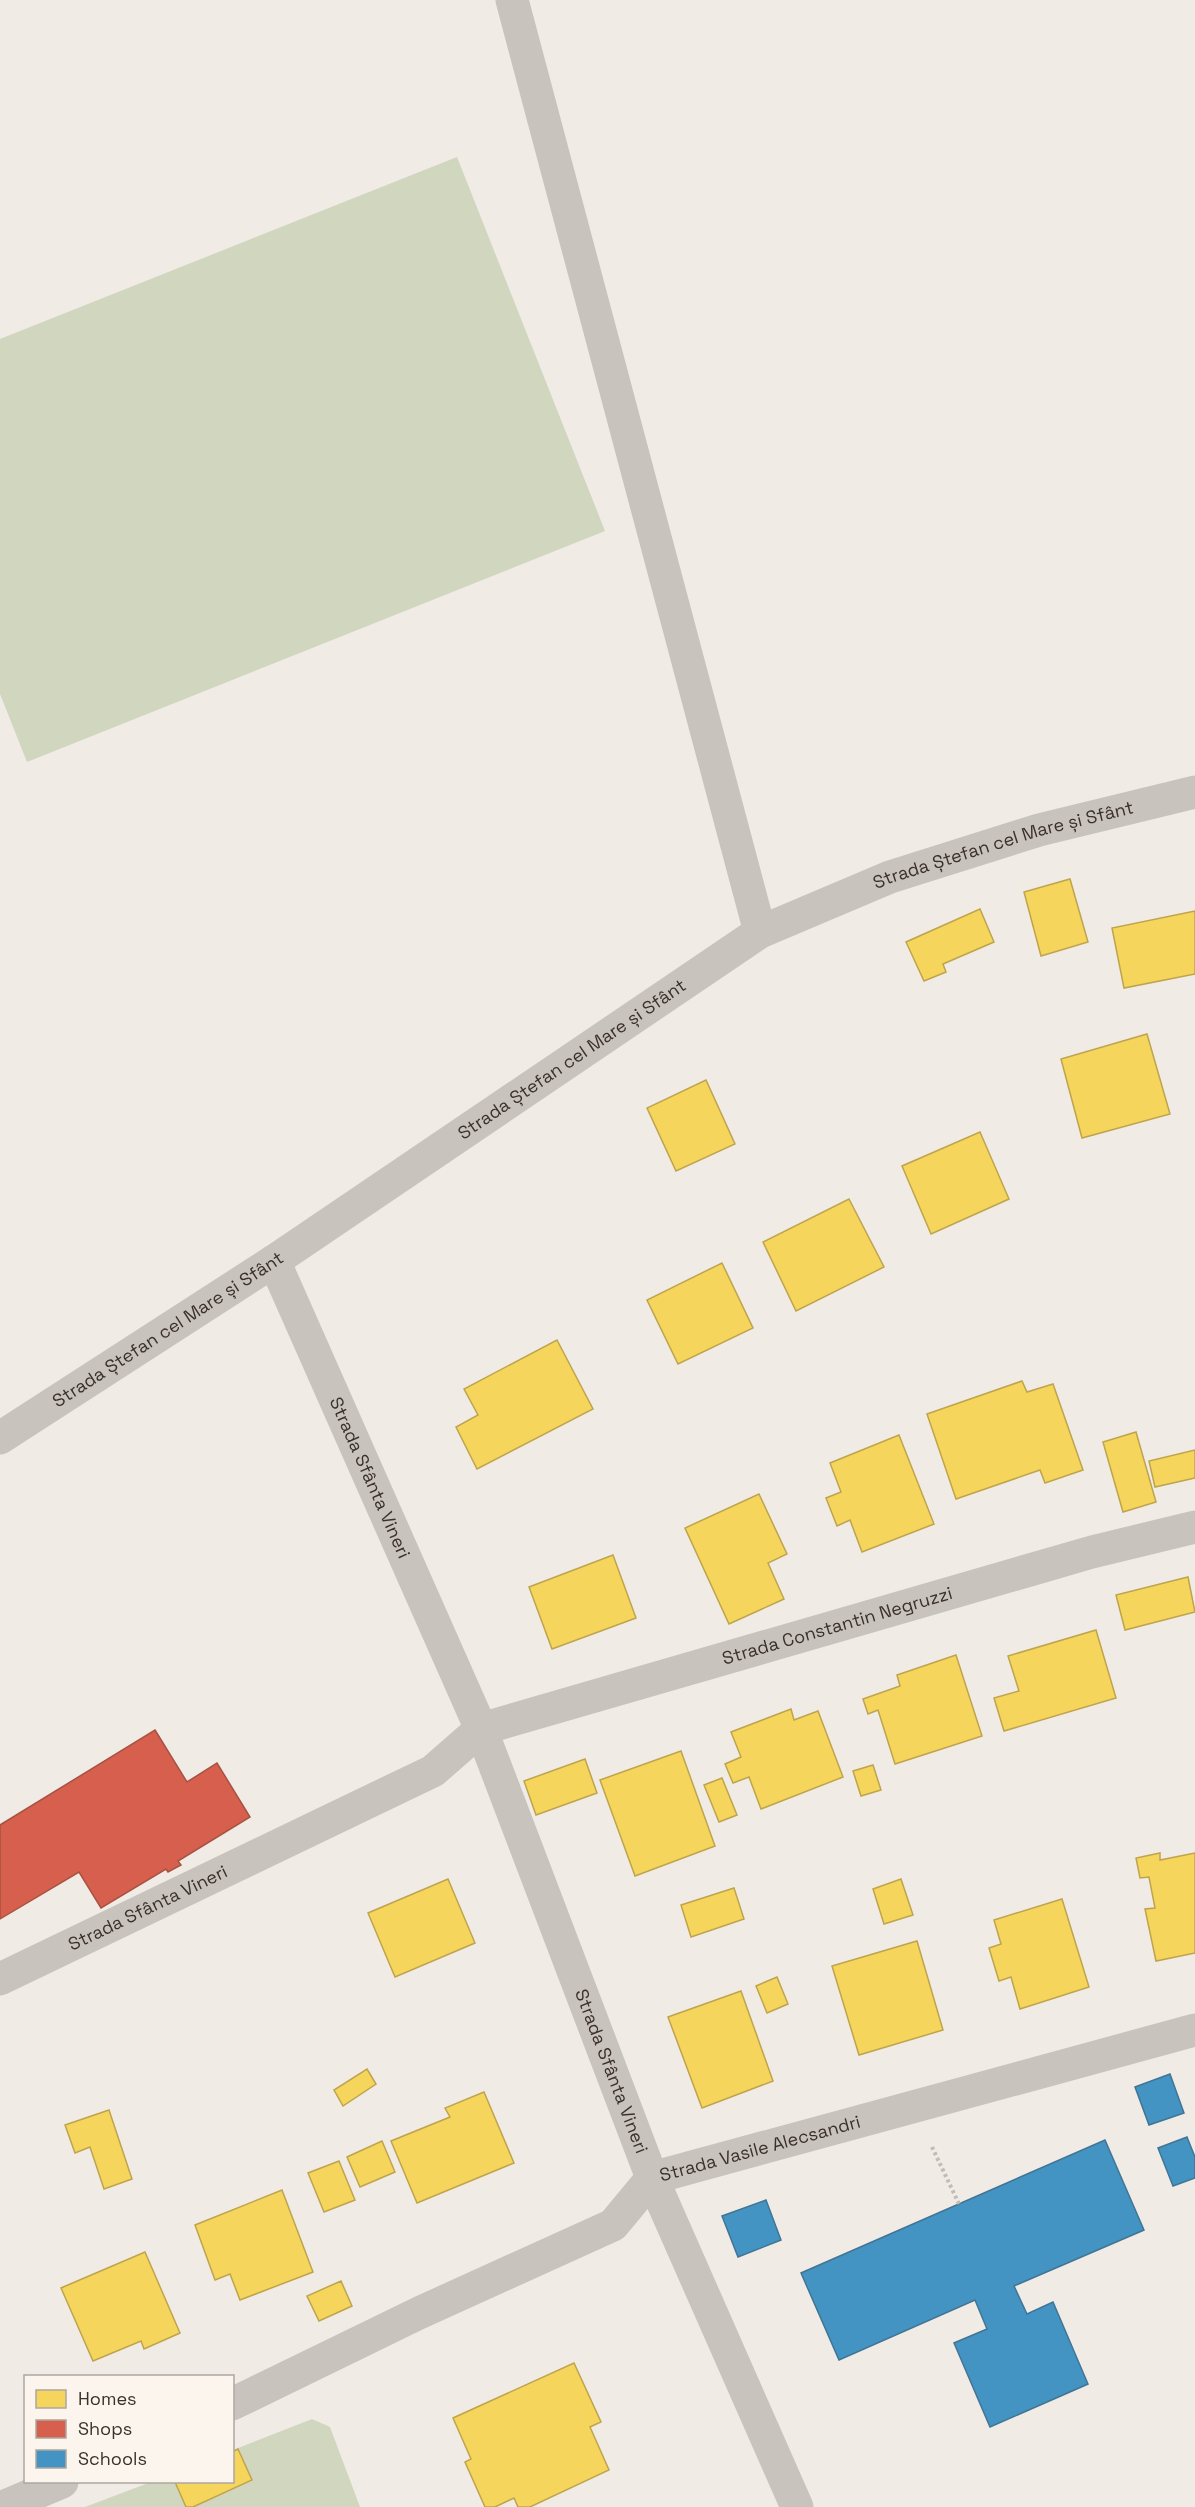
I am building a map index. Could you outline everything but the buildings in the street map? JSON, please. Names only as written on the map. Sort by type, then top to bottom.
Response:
[{"type":"street","points":[[512,0],[760,932]]},
{"type":"street","name":"Strada Ștefan cel Mare și Sfânt","points":[[0,1438],[274,1261],[760,932],[890,877],[1039,830],[1195,792]]},
{"type":"street","name":"Strada Sfânta Vineri","points":[[274,1261],[481,1729],[652,2178],[797,2507]]},
{"type":"street","name":"Strada Constantin Negruzzi","points":[[481,1729],[1092,1552],[1195,1527]]},
{"type":"street","name":"Strada Sfânta Vineri","points":[[0,1979],[433,1771],[481,1729]]},
{"type":"street","name":"Strada Vasile Alecsandri","points":[[234,2403],[419,2313],[613,2225],[652,2178],[1195,2030]]},
{"type":"street","points":[[3,2507],[57,2483]]},
{"type":"path","points":[[910,2107],[959,2204]]},
{"type":"green space","points":[[457,157],[605,531],[27,762],[0,694],[0,339]]},
{"type":"green space","points":[[312,2419],[330,2427],[360,2507],[85,2507],[148,2483],[234,2483],[234,2450]]}]
